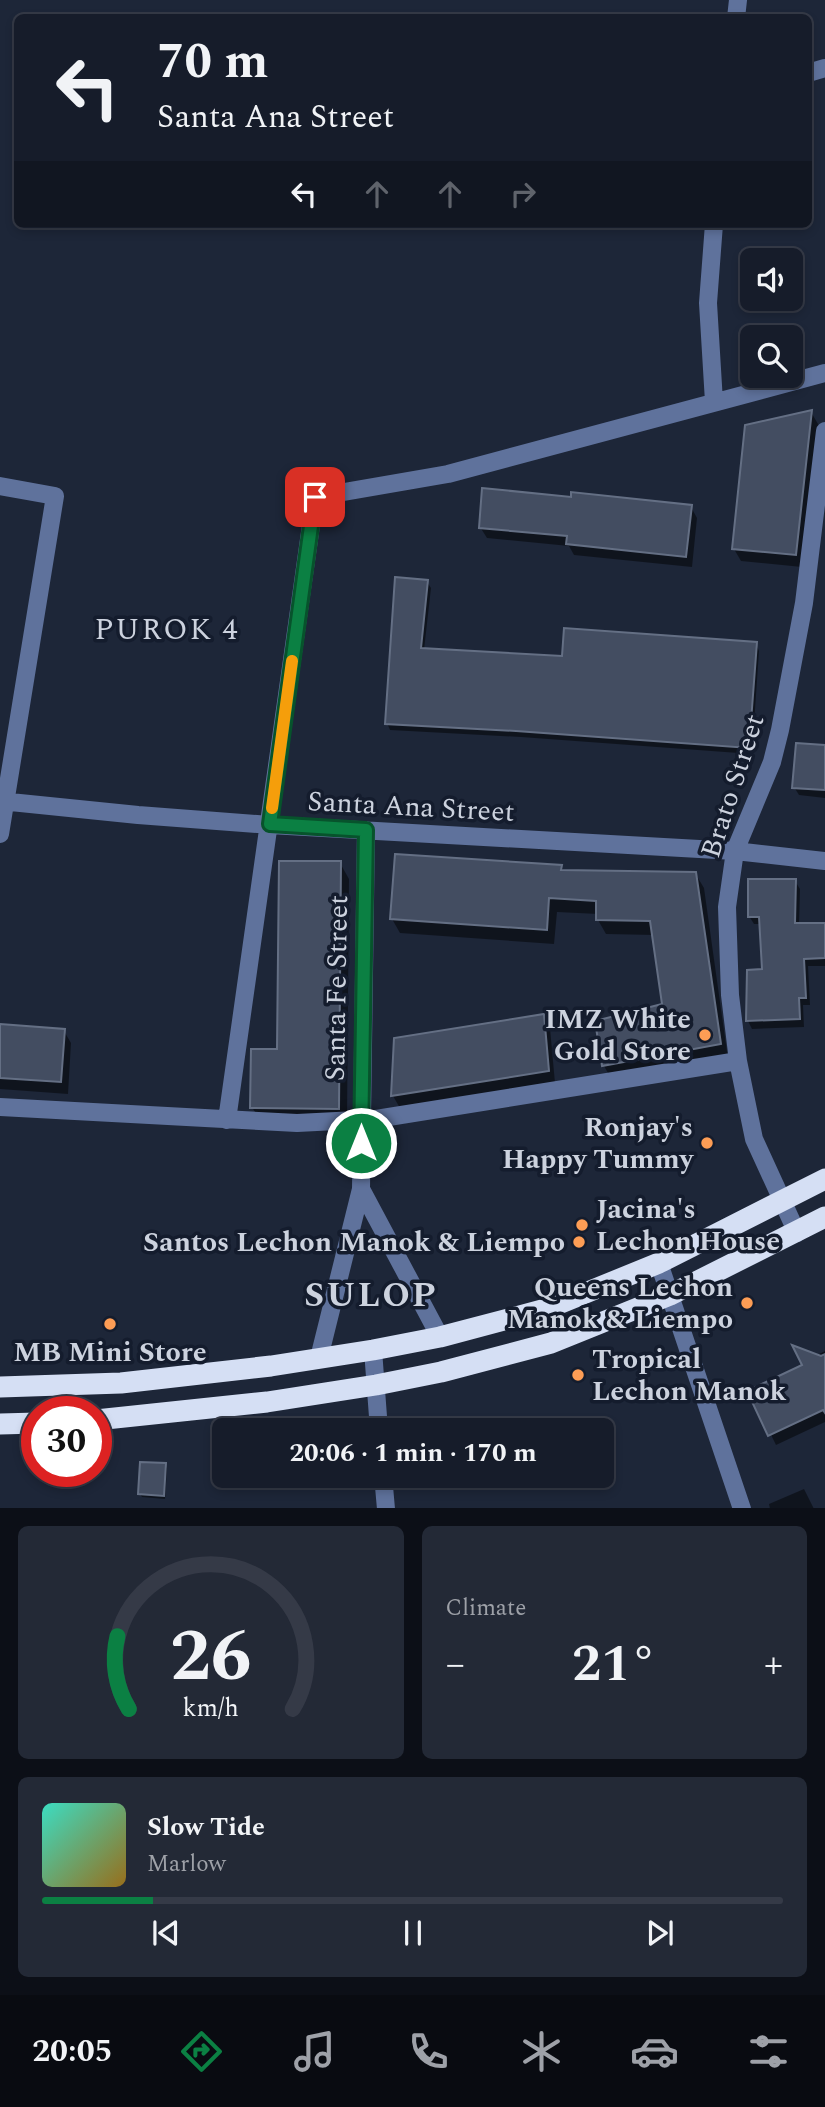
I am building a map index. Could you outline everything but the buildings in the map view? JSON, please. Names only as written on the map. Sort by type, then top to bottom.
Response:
[{"type":"highway","points":[[0,1387],[121,1382],[319,1358],[440,1337],[546,1309],[659,1263],[825,1179]]},
{"type":"highway","points":[[112,1418],[267,1402],[376,1385],[441,1372],[551,1343],[670,1295],[825,1217]]},
{"type":"highway","points":[[0,1424],[21,1423]]},
{"type":"street","points":[[714,228],[708,303],[714,402]]},
{"type":"street","points":[[227,1120],[315,497],[448,474],[825,373]]},
{"type":"street","name":"Brato Street","points":[[797,1233],[754,1139],[738,1061],[730,995],[727,907],[735,850],[772,762],[780,730],[804,603],[825,431]]},
{"type":"street","points":[[0,486],[55,496],[3,802],[0,834]]},
{"type":"street","name":"Santa Ana Street","points":[[3,802],[138,816],[735,850],[825,861]]},
{"type":"street","name":"Santa Fe Street","points":[[319,1358],[361,1189],[366,830]]},
{"type":"street","points":[[0,1107],[297,1123],[360,1120],[738,1061]]},
{"type":"street","name":"Santa Fe Street","points":[[361,1189],[440,1337]]},
{"type":"street","points":[[659,1263],[742,1508]]},
{"type":"street","points":[[373,1350],[378,1418]]},
{"type":"street","points":[[384,1488],[386,1508]]},
{"type":"slow traffic","points":[[272,808],[292,661]]},
{"type":"place","name":"IMZ White Gold Store","points":[[705,1035]]},
{"type":"place","name":"Ronjay's Happy Tummy","points":[[707,1143]]},
{"type":"place","name":"Jacina's Lechon House","points":[[582,1225]]},
{"type":"place","name":"Santos Lechon Manok & Liempo","points":[[579,1242]]},
{"type":"place","name":"Queens Lechon Manok & Liempo","points":[[747,1303]]},
{"type":"place","name":"MB Mini Store","points":[[110,1324]]},
{"type":"place","name":"Tropical Lechon Manok","points":[[578,1375]]},
{"type":"district","name":"PUROK 4","points":[[167,630]]},
{"type":"district","name":"SULOP","points":[[371,1295]]},
{"type":"route","points":[[315,497],[270,824],[366,830],[361,1143]]}]
